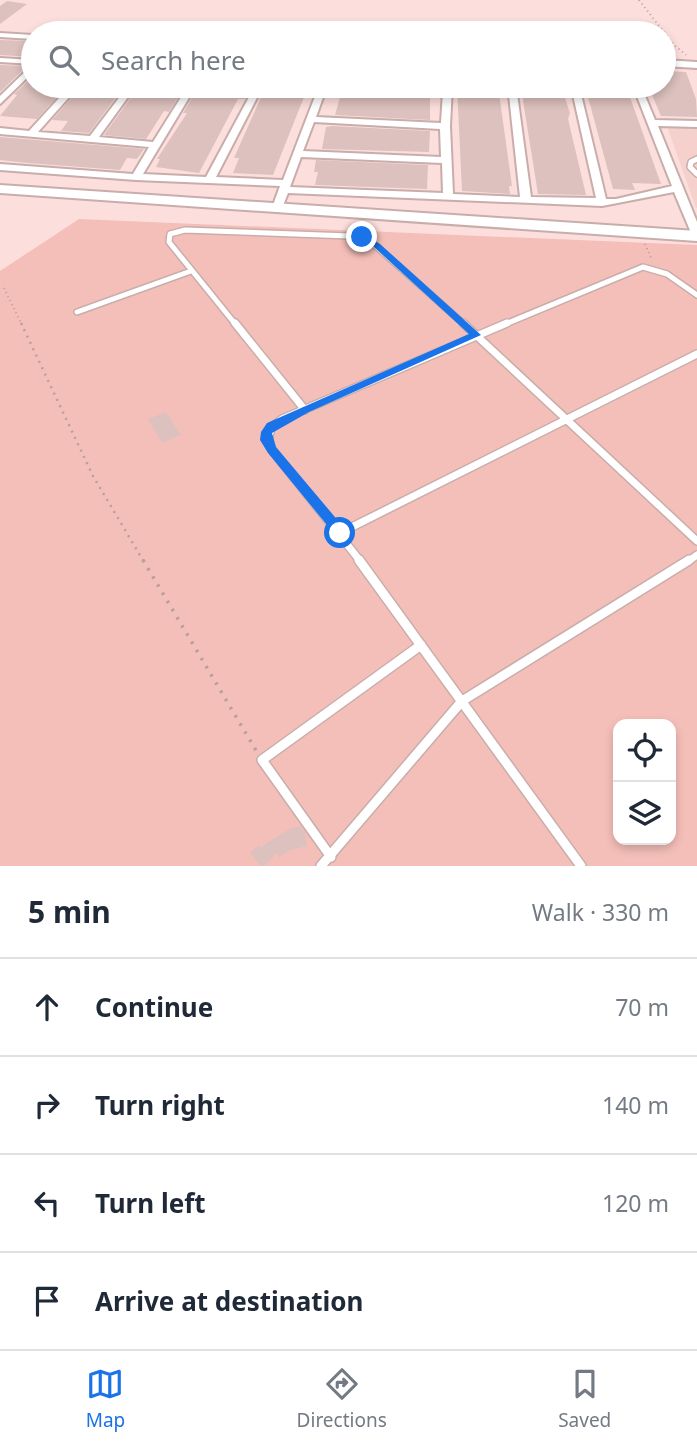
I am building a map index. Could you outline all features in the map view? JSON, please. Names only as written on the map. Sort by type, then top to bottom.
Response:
[{"type":"street","points":[[0,35],[21,36]]},
{"type":"street","points":[[0,60],[21,63]]},
{"type":"street","points":[[676,65],[694,66]]},
{"type":"street","points":[[0,101],[21,78]]},
{"type":"street","points":[[31,134],[64,98]]},
{"type":"street","points":[[94,138],[123,98]]},
{"type":"street","points":[[136,177],[185,98]]},
{"type":"street","points":[[210,179],[253,98]]},
{"type":"street","points":[[277,208],[319,98]]},
{"type":"street","points":[[447,98],[445,125],[448,197]]},
{"type":"street","points":[[513,98],[526,201]]},
{"type":"street","points":[[578,98],[603,203]]},
{"type":"street","points":[[0,188],[697,236],[642,98]]},
{"type":"street","points":[[311,119],[445,125]]},
{"type":"street","points":[[652,123],[697,124]]},
{"type":"street","points":[[0,131],[156,145]]},
{"type":"street","points":[[298,154],[446,160]]},
{"type":"street","points":[[0,167],[526,201],[603,203],[678,188]]},
{"type":"lane","points":[[697,159],[691,162],[690,167],[697,174]]},
{"type":"lane","points":[[305,410],[191,271],[169,242],[170,234],[185,230],[362,237],[377,246],[476,335],[697,541]]},
{"type":"lane","points":[[581,866],[340,533],[266,440],[266,432],[271,426],[305,410],[634,269],[651,266],[697,295]]},
{"type":"lane","points":[[77,313],[191,271]]},
{"type":"lane","points":[[340,533],[697,354]]},
{"type":"lane","points":[[321,866],[462,701],[697,555]]},
{"type":"lane","points":[[331,857],[262,761],[421,645]]},
{"type":"path","points":[[639,0],[655,21]]},
{"type":"path","points":[[676,46],[686,52],[694,66]]},
{"type":"path","points":[[642,234],[653,257],[651,266]]},
{"type":"path","points":[[4,288],[93,476],[262,761]]},
{"type":"shaded area","points":[[665,121],[697,123],[697,208],[696,208]]},
{"type":"shaded area","points":[[79,219],[697,245],[697,866],[0,866],[0,271]]},
{"type":"building","points":[[7,1],[27,4],[0,24],[0,6]]},
{"type":"building","points":[[0,40],[21,41],[21,56],[0,55]]},
{"type":"building","points":[[0,65],[21,66],[21,72],[0,92]]},
{"type":"building","points":[[676,72],[686,72],[696,99],[697,117],[661,116],[653,98],[676,98]]},
{"type":"building","points":[[21,88],[21,98],[56,98],[37,119],[0,116],[17,95],[14,94]]},
{"type":"building","points":[[71,98],[115,98],[89,133],[61,131],[68,121],[52,120]]},
{"type":"building","points":[[131,98],[178,98],[169,112],[164,111],[146,139],[104,135]]},
{"type":"building","points":[[192,98],[246,98],[238,99],[199,173],[156,167],[160,159],[157,159],[187,113],[183,113]]},
{"type":"building","points":[[261,98],[304,98],[273,175],[233,173],[239,158],[234,158]]},
{"type":"building","points":[[340,98],[430,98],[430,120],[335,115]]},
{"type":"building","points":[[458,98],[500,98],[512,186],[509,186],[510,194],[462,191]]},
{"type":"building","points":[[523,98],[565,98],[586,195],[538,194]]},
{"type":"building","points":[[588,98],[630,98],[661,184],[632,183],[635,190],[613,189]]},
{"type":"building","points":[[326,127],[430,131],[429,152],[322,149]]},
{"type":"building","points":[[0,137],[144,149],[137,159],[127,158],[120,170],[28,163],[0,160]]},
{"type":"building","points":[[316,160],[428,165],[427,189],[315,185],[318,172],[314,172]]},
{"type":"building","points":[[166,412],[181,435],[162,443],[148,419]]},
{"type":"building","points":[[300,826],[305,832],[307,846],[291,850],[279,857],[277,853],[264,866],[250,853],[259,845],[261,847],[289,829]]},
{"type":"route","points":[[340,533],[272,450],[266,440],[266,432],[271,426],[305,410],[476,335],[377,246],[362,237]]}]
